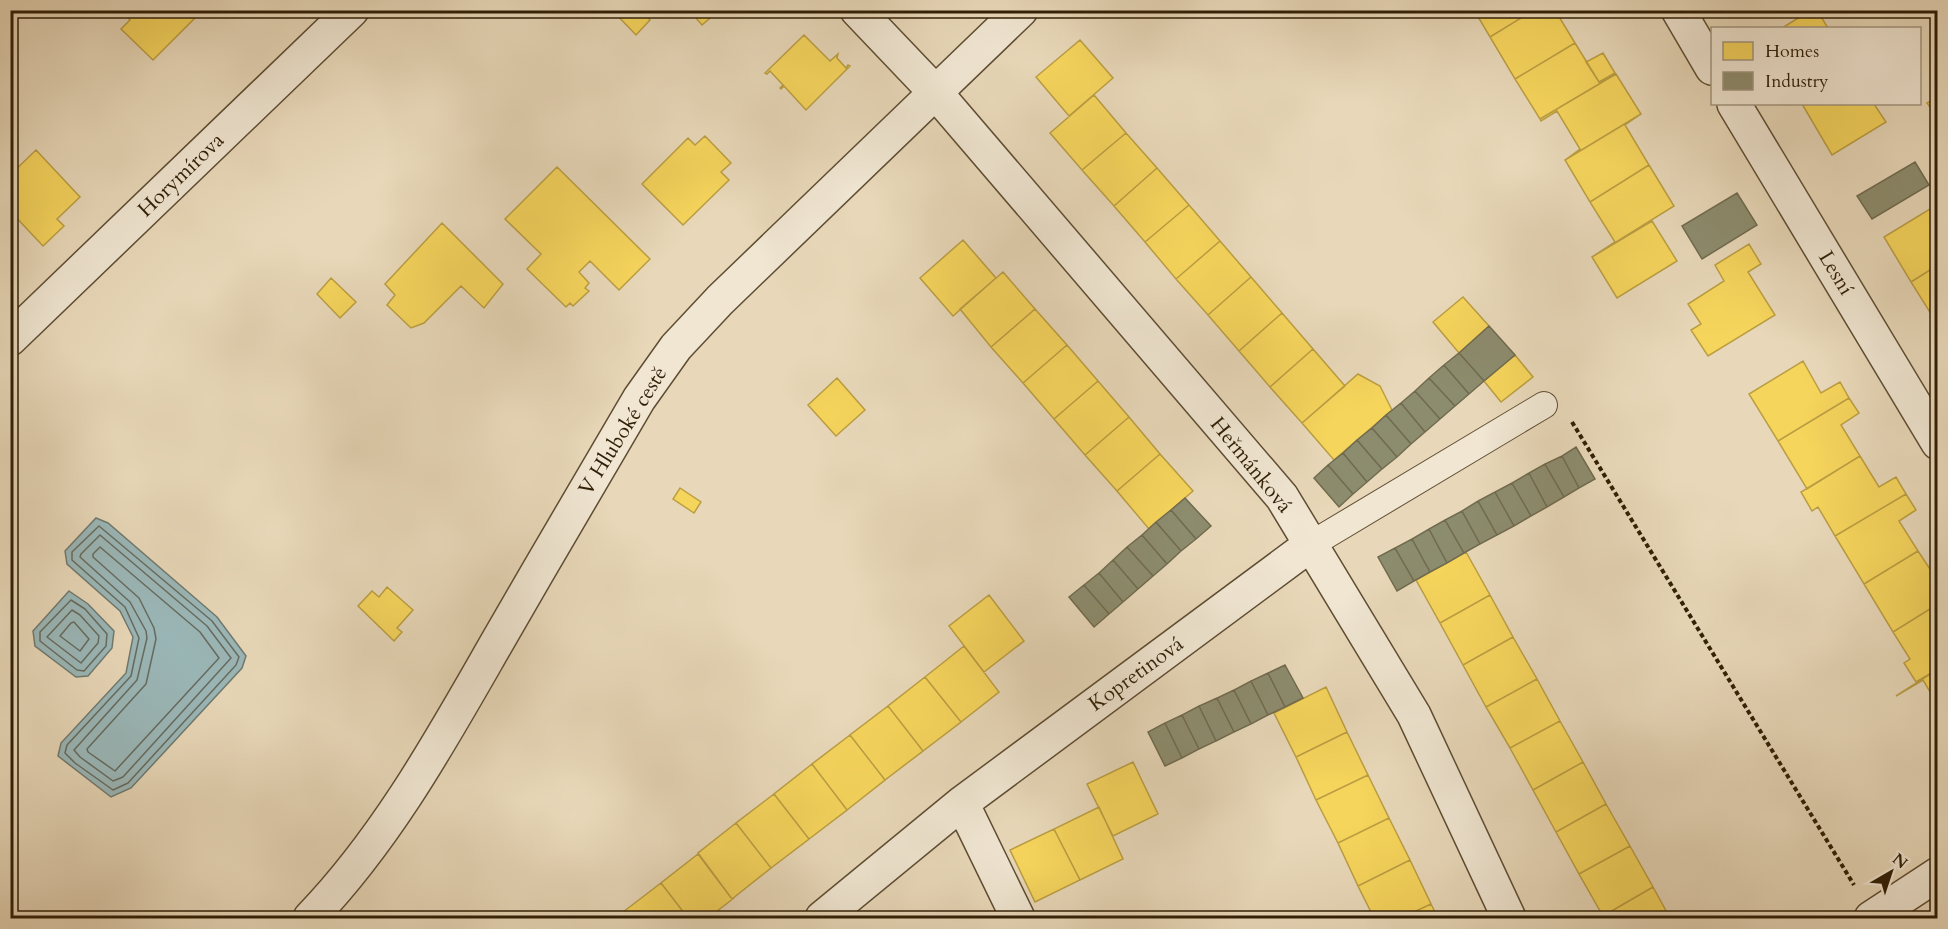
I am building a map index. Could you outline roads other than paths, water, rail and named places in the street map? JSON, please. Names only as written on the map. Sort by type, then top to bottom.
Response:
[{"type":"street","name":"Horymírova","points":[[10,339],[352,10]]},
{"type":"street","name":"Heřmánková","points":[[857,10],[936,93],[1282,497],[1414,716],[1509,918]]},
{"type":"street","name":"V Hluboké cestě","points":[[310,918],[359,861],[408,794],[633,409],[676,347],[754,266],[1021,10]]},
{"type":"street","points":[[1678,10],[1711,65]]},
{"type":"street","name":"Lesní","points":[[1735,105],[1938,443]]},
{"type":"street","name":"Kopretinová","points":[[822,918],[962,803],[1310,545]]},
{"type":"street","points":[[962,803],[1018,918]]},
{"type":"street","points":[[1872,917],[1938,874]]},
{"type":"lane","points":[[1310,545],[1544,405]]},
{"type":"water","points":[[96,518],[108,523],[217,617],[246,656],[242,668],[131,788],[111,797],[58,756],[61,743],[126,673],[133,637],[120,611],[67,564],[65,551]]},
{"type":"water","points":[[69,591],[88,604],[114,631],[112,648],[88,676],[76,677],[35,646],[33,631]]}]
